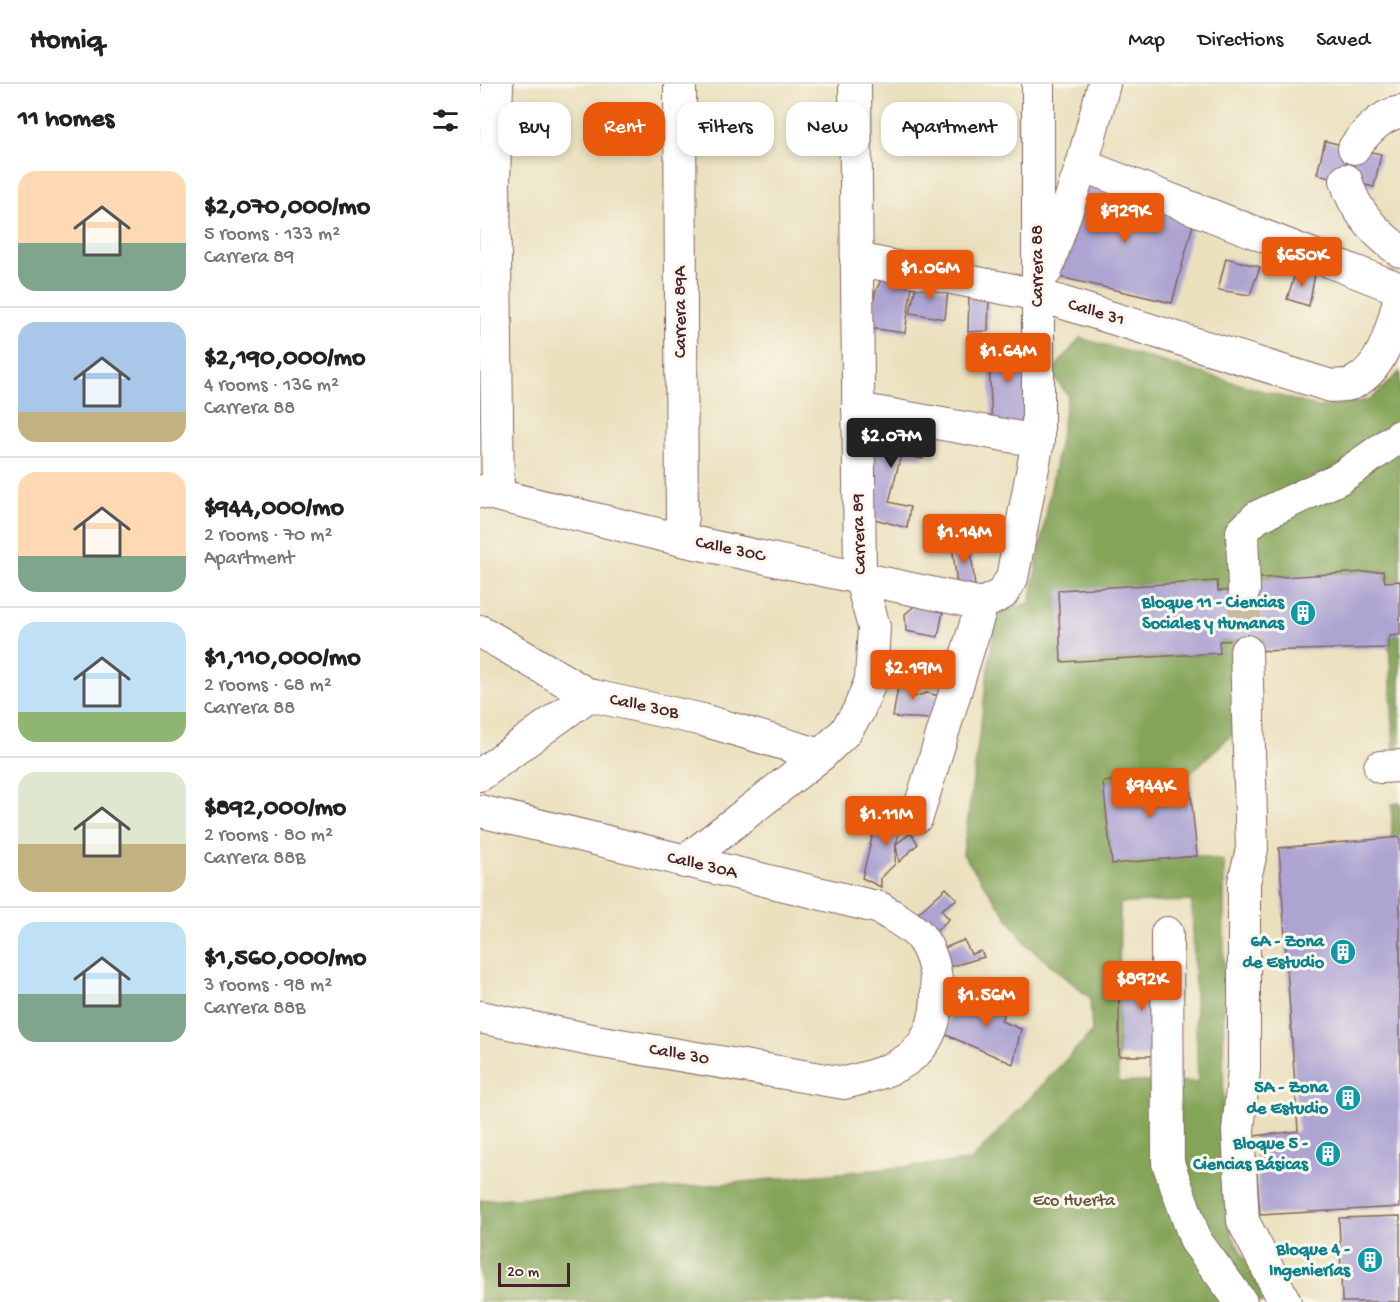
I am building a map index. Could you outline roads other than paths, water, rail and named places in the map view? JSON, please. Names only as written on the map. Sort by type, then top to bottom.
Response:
[{"type":"street","points":[[489,493],[487,181],[497,84]]},
{"type":"street","name":"Carrera 89A","points":[[680,84],[682,540]]},
{"type":"street","name":"Carrera 89","points":[[684,862],[821,755],[845,732],[858,712],[871,680],[874,627],[860,577],[855,84]]},
{"type":"street","name":"Carrera 88","points":[[982,604],[1002,594],[1012,578],[1038,441],[1038,84]]},
{"type":"street","points":[[1038,295],[1082,165],[1104,84]]},
{"type":"street","points":[[1354,148],[1364,134],[1378,123],[1400,112]]},
{"type":"street","points":[[1082,165],[1400,289]]},
{"type":"street","points":[[1346,180],[1350,197],[1362,216],[1400,252]]},
{"type":"street","name":"Calle 31","points":[[856,258],[1038,295],[1331,386],[1354,383],[1371,369],[1387,344],[1400,296]]},
{"type":"street","points":[[858,409],[1038,441]]},
{"type":"street","points":[[1244,590],[1242,531],[1257,517],[1340,478],[1400,436]]},
{"type":"street","name":"Calle 30C","points":[[489,493],[682,540],[982,604]]},
{"type":"street","points":[[917,817],[982,604]]},
{"type":"street","name":"Calle 30B","points":[[480,632],[589,695],[703,720],[821,755]]},
{"type":"street","points":[[1246,651],[1252,849],[1244,882],[1244,1069],[1238,1131],[1243,1221],[1269,1274],[1286,1302]]},
{"type":"street","points":[[480,775],[589,695]]},
{"type":"street","name":"Calle 30A","points":[[480,811],[880,908],[917,933]]},
{"type":"street","name":"Calle 30","points":[[480,1017],[596,1041],[844,1083],[878,1075],[906,1061],[928,1040],[936,1020],[936,973],[930,951],[917,933]]},
{"type":"street","points":[[1167,933],[1168,1163],[1196,1241],[1241,1302]]},
{"type":"tunnel","points":[[1244,590],[1246,651]]},
{"type":"place","name":"Bloque 11 - Ciencias Sociales y Humanas","points":[[1303,613]]},
{"type":"place","name":"6A - Zona de Estudio","points":[[1343,952]]},
{"type":"place","name":"5A - Zona de Estudio","points":[[1348,1098]]},
{"type":"place","name":"Bloque 5 - Ciencias Básicas","points":[[1328,1154]]},
{"type":"place","name":"Bloque 4 - Ingenierías","points":[[1370,1260]]},
{"type":"park label","name":"Eco Huerta","points":[[1074,1201]]}]
